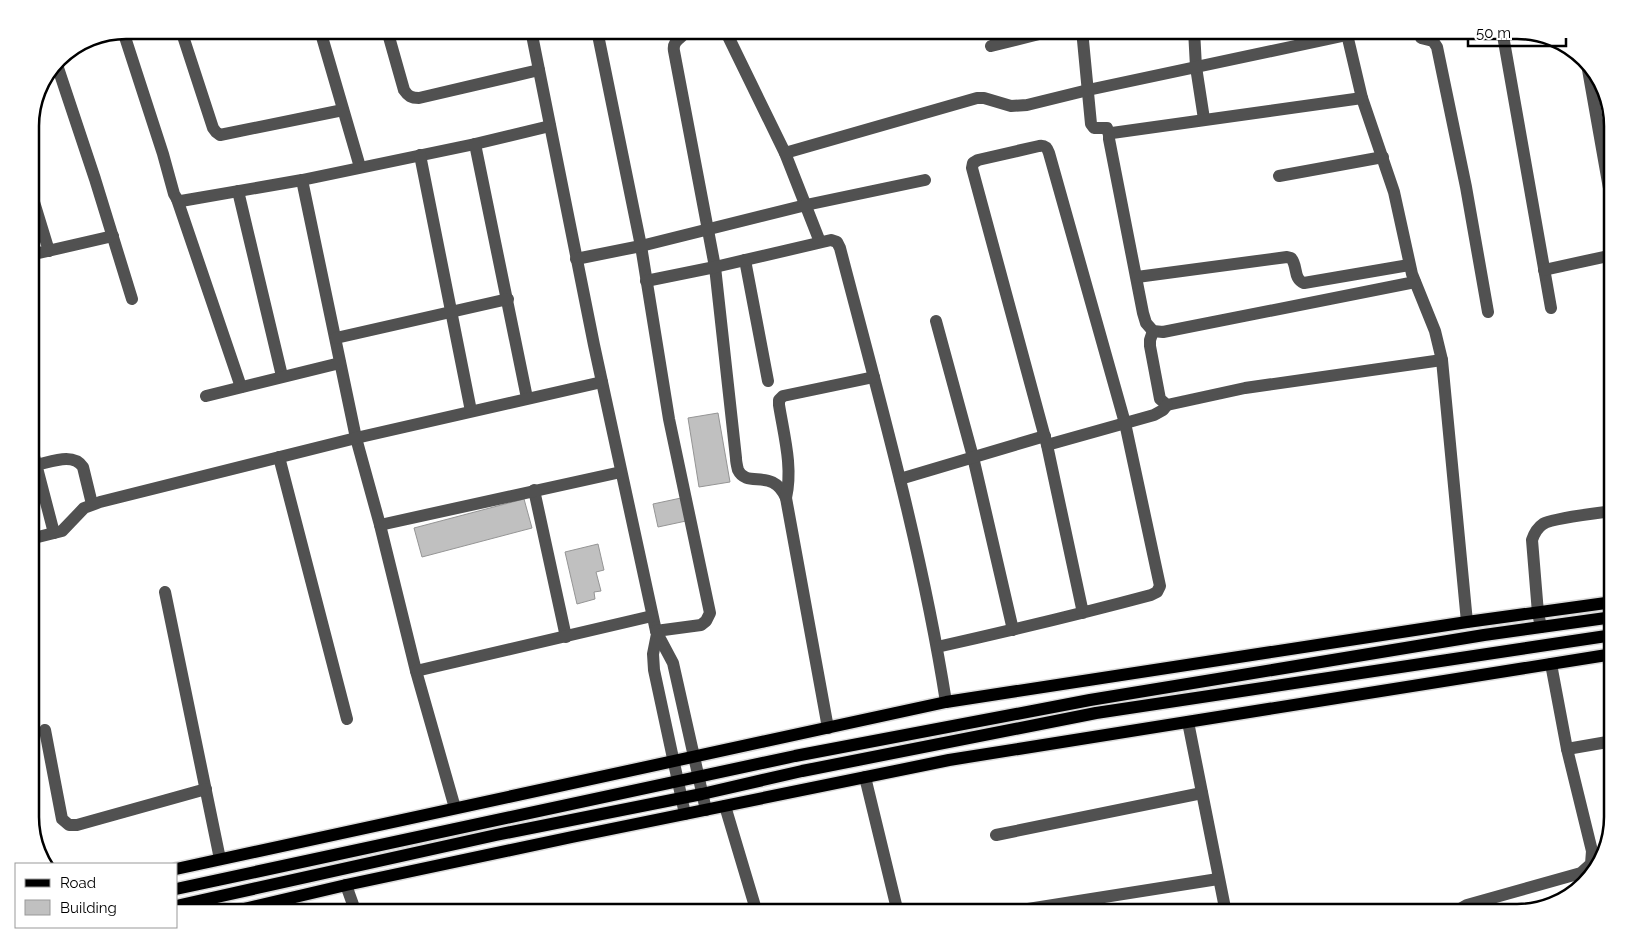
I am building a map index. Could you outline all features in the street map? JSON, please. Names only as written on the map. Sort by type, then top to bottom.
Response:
[{"type":"main road","points":[[178,869],[946,702],[1466,622],[1604,603]]},
{"type":"main road","points":[[178,889],[795,756],[1090,700],[1484,635],[1604,618]]},
{"type":"main road","points":[[185,904],[496,835],[702,794],[812,769],[1096,713],[1604,636]]},
{"type":"main road","points":[[265,904],[346,885],[949,760],[1604,655]]},
{"type":"street","points":[[126,39],[177,199],[241,387]]},
{"type":"street","points":[[184,39],[213,128],[220,135],[343,110]]},
{"type":"street","points":[[323,39],[360,167]]},
{"type":"street","points":[[390,39],[404,90],[407,96],[413,98],[539,70]]},
{"type":"street","points":[[533,39],[576,259],[652,616],[656,632],[673,663],[706,810]]},
{"type":"street","points":[[600,39],[641,246],[669,419],[710,612],[706,621],[701,625],[656,632]]},
{"type":"street","points":[[677,39],[673,45],[715,267],[738,470],[744,476],[751,479],[775,482],[782,489],[786,498],[828,728]]},
{"type":"street","points":[[729,39],[785,152],[820,242]]},
{"type":"street","points":[[991,46],[1019,39]]},
{"type":"street","points":[[1083,39],[1092,127],[1096,129],[1107,128],[1143,313],[1146,323],[1153,331],[1163,332],[1415,282]]},
{"type":"street","points":[[1194,39],[1196,67],[1204,119]]},
{"type":"street","points":[[785,152],[977,98],[1019,106],[1316,39]]},
{"type":"street","points":[[1348,39],[1362,98],[1383,157],[1399,214],[1410,265],[1435,331],[1442,360],[1466,622]]},
{"type":"street","points":[[1425,39],[1433,41],[1437,47],[1466,187],[1488,312]]},
{"type":"street","points":[[1504,39],[1551,308]]},
{"type":"street","points":[[59,71],[132,299]]},
{"type":"street","points":[[1591,80],[1604,126]]},
{"type":"street","points":[[1109,135],[1116,131],[1362,98]]},
{"type":"street","points":[[177,199],[185,201],[302,180],[475,144],[550,126]]},
{"type":"street","points":[[475,144],[527,398]]},
{"type":"street","points":[[937,647],[1013,630],[1082,613],[1151,595],[1157,592],[1160,586],[1125,423],[1049,153],[1047,148],[1039,146],[978,160],[973,162],[972,168],[1046,440],[1082,613]]},
{"type":"street","points":[[420,155],[471,411]]},
{"type":"street","points":[[1279,176],[1383,157]]},
{"type":"street","points":[[302,180],[356,438],[380,524],[416,672],[455,808]]},
{"type":"street","points":[[576,259],[641,246],[806,205],[925,180]]},
{"type":"street","points":[[238,192],[282,376]]},
{"type":"street","points":[[39,218],[49,251]]},
{"type":"street","points":[[39,253],[113,236]]},
{"type":"street","points":[[646,281],[820,242],[831,240],[837,242],[900,479],[937,647],[946,702]]},
{"type":"street","points":[[1544,270],[1604,257]]},
{"type":"street","points":[[1137,277],[1291,258],[1294,260],[1296,276],[1301,283],[1304,283],[1410,265]]},
{"type":"street","points":[[745,260],[768,381]]},
{"type":"street","points":[[336,338],[508,299]]},
{"type":"street","points":[[936,320],[973,458],[1013,630]]},
{"type":"street","points":[[1153,331],[1150,346],[1160,399],[1167,405]]},
{"type":"street","points":[[900,479],[973,458],[1154,415],[1163,410],[1167,405],[1245,388],[1442,360]]},
{"type":"street","points":[[206,396],[340,363]]},
{"type":"street","points":[[786,498],[789,471],[779,400],[784,396],[874,377]]},
{"type":"street","points":[[39,537],[62,530],[84,508],[92,504],[356,438],[602,382]]},
{"type":"street","points":[[279,457],[347,719]]},
{"type":"street","points":[[39,464],[69,458],[79,462],[83,467],[92,504]]},
{"type":"street","points":[[380,524],[621,472]]},
{"type":"street","points":[[39,476],[54,533]]},
{"type":"street","points":[[534,490],[566,636]]},
{"type":"street","points":[[1541,627],[1538,613],[1532,540],[1536,532],[1543,524],[1554,520],[1604,512]]},
{"type":"street","points":[[165,592],[220,859]]},
{"type":"street","points":[[416,672],[652,616]]},
{"type":"street","points":[[656,632],[653,662],[685,814]]},
{"type":"street","points":[[1551,664],[1567,749],[1592,851],[1591,864]]},
{"type":"street","points":[[1188,722],[1224,904]]},
{"type":"street","points":[[44,730],[62,819],[69,825],[77,825],[206,789]]},
{"type":"street","points":[[1567,749],[1604,743]]},
{"type":"street","points":[[865,777],[896,904]]},
{"type":"street","points":[[996,835],[1202,793]]},
{"type":"street","points":[[726,806],[753,904]]},
{"type":"street","points":[[1466,904],[1581,873],[1590,865]]},
{"type":"street","points":[[1060,904],[1218,879]]},
{"type":"street","points":[[346,885],[353,904]]},
{"type":"building","points":[[718,413],[730,482],[699,487],[688,418]]},
{"type":"building","points":[[681,498],[686,521],[658,527],[653,504]]},
{"type":"building","points":[[524,499],[532,528],[422,557],[414,528]]},
{"type":"building","points":[[598,544],[604,570],[596,572],[601,591],[594,592],[595,599],[577,604],[565,552]]}]
